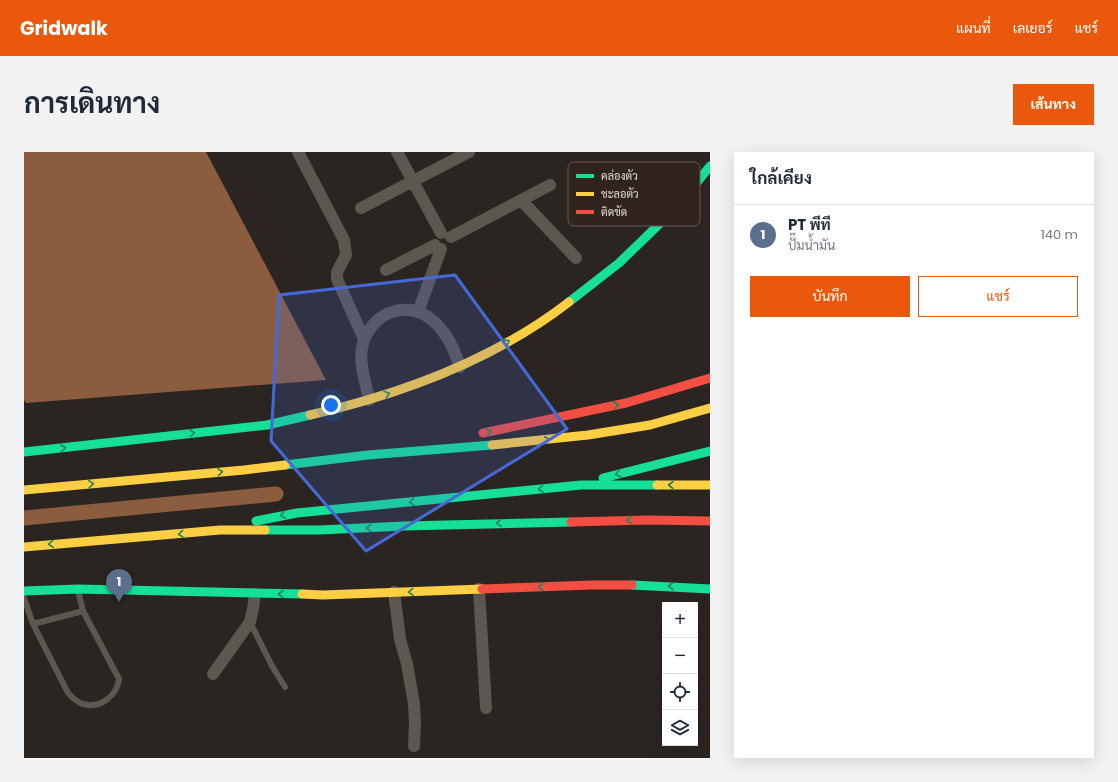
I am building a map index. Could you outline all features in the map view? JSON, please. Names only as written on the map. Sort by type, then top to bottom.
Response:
[{"type":"main road","points":[[700,178],[710,166]]},
{"type":"main road","points":[[24,452],[267,425],[341,408],[409,386],[460,367],[509,341],[553,314],[619,264],[658,226]]},
{"type":"main road","points":[[476,434],[626,403],[710,378]]},
{"type":"main road","points":[[24,490],[244,470],[368,455],[588,435],[650,425],[710,408]]},
{"type":"main road","points":[[368,455],[453,439]]},
{"type":"main road","points":[[581,485],[610,476],[710,451]]},
{"type":"main road","points":[[220,530],[263,519],[297,513],[581,485],[710,485]]},
{"type":"main road","points":[[24,547],[220,530],[319,530],[411,526],[648,520],[710,521]]},
{"type":"main road","points":[[24,591],[78,589],[323,595],[646,585],[710,589]]},
{"type":"street","points":[[298,152],[344,240],[346,256],[337,272],[338,279],[364,339]]},
{"type":"street","points":[[397,152],[446,235]]},
{"type":"street","points":[[361,208],[469,152]]},
{"type":"street","points":[[418,312],[438,247],[435,238],[446,235],[550,185]]},
{"type":"street","points":[[521,200],[576,258]]},
{"type":"street","points":[[386,270],[438,247]]},
{"type":"street","points":[[368,400],[362,360],[364,339],[374,322],[388,313],[408,310],[418,312],[432,319],[443,331],[450,342],[460,367]]},
{"type":"street","points":[[479,590],[486,708]]},
{"type":"street","points":[[394,592],[400,639],[414,704],[414,746]]},
{"type":"street","points":[[212,674],[250,622],[254,609],[255,594]]},
{"type":"lane","points":[[24,598],[33,624],[68,693],[76,701],[84,704],[97,705],[113,695],[118,687],[119,679],[83,611],[78,589]]},
{"type":"lane","points":[[33,624],[83,611]]},
{"type":"lane","points":[[250,622],[272,666],[285,687]]},
{"type":"highlighted area","points":[[455,275],[567,429],[366,551],[271,441],[279,295]]},
{"type":"shaded area","points":[[24,152],[206,152],[326,380],[26,403],[24,400]]},
{"type":"waterway","points":[[24,518],[276,494]]},
{"type":"traffic: fast","points":[[700,178],[710,166]]},
{"type":"traffic: fast","points":[[569,302],[619,263],[657,226]]},
{"type":"traffic: fast","points":[[24,452],[267,425],[310,415]]},
{"type":"traffic: fast","points":[[285,465],[368,455],[492,445]]},
{"type":"traffic: fast","points":[[603,478],[710,451]]},
{"type":"traffic: fast","points":[[256,521],[297,513],[581,485],[657,485]]},
{"type":"traffic: fast","points":[[265,530],[319,530],[404,526],[571,522]]},
{"type":"traffic: fast","points":[[632,585],[710,589]]},
{"type":"traffic: fast","points":[[24,591],[78,589],[302,594]]},
{"type":"traffic: slow","points":[[310,415],[379,397],[446,372],[478,358],[510,341],[540,323],[569,302]]},
{"type":"traffic: slow","points":[[492,445],[588,435],[650,425],[710,408]]},
{"type":"traffic: slow","points":[[24,490],[285,465]]},
{"type":"traffic: slow","points":[[657,485],[710,485]]},
{"type":"traffic: slow","points":[[24,547],[220,530],[265,530]]},
{"type":"traffic: slow","points":[[302,594],[323,595],[482,589]]},
{"type":"traffic: jam","points":[[483,433],[626,403],[710,378]]},
{"type":"traffic: jam","points":[[571,522],[648,520],[710,521]]},
{"type":"traffic: jam","points":[[482,589],[632,585]]},
{"type":"place","name":"PT พีที","points":[[119,602]]}]
